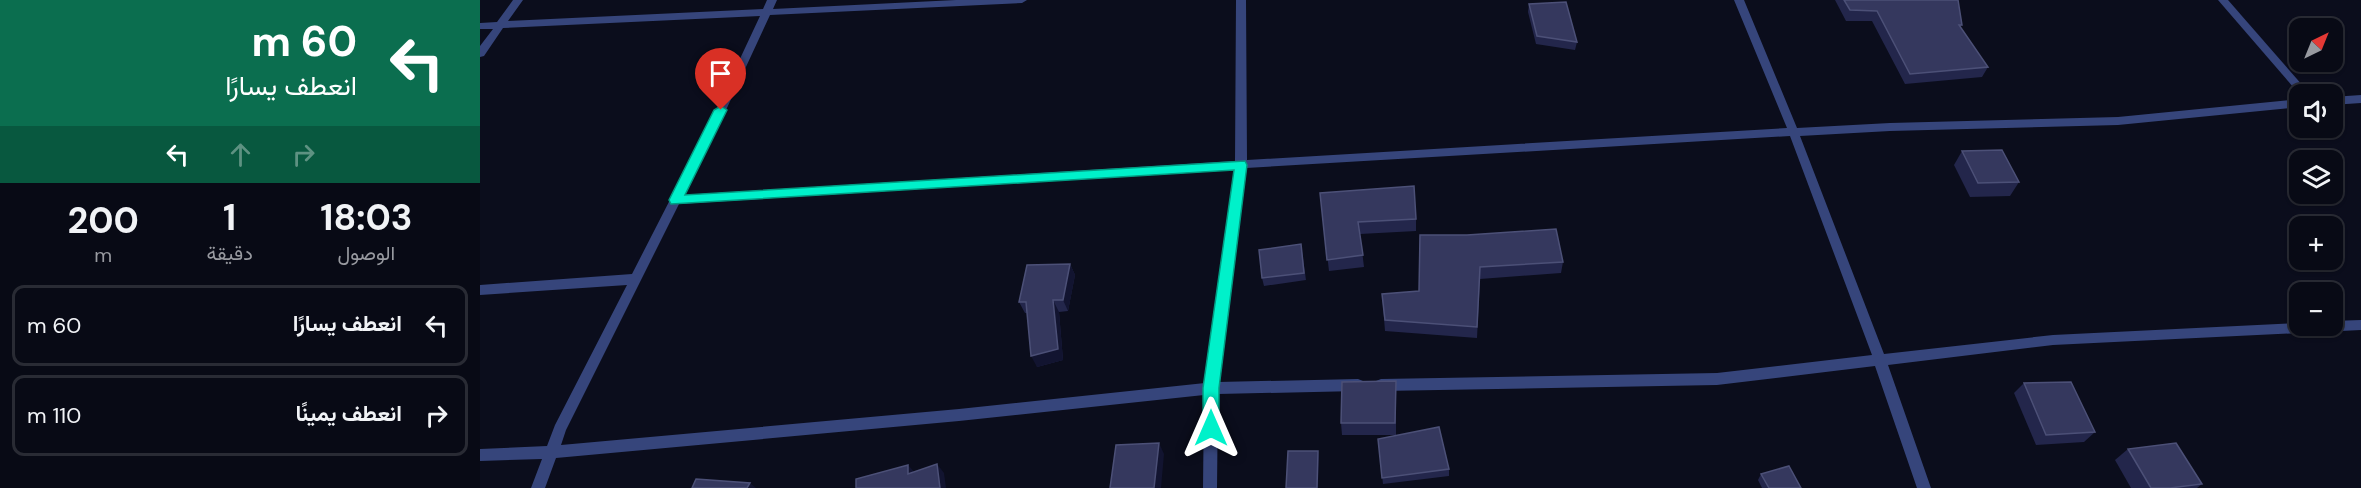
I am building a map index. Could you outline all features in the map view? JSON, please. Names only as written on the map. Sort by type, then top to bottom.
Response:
[{"type":"street","points":[[480,54],[518,0]]},
{"type":"street","points":[[537,488],[560,429],[772,0]]},
{"type":"street","points":[[480,26],[1022,0]]},
{"type":"street","points":[[1210,488],[1211,388],[1241,165],[1241,0]]},
{"type":"street","points":[[1739,0],[1795,132],[1881,360],[1924,488]]},
{"type":"street","points":[[2223,0],[2296,84]]},
{"type":"street","points":[[2343,100],[2361,99]]},
{"type":"street","points":[[675,200],[1795,132],[2118,121],[2289,104]]},
{"type":"street","points":[[480,290],[635,279]]},
{"type":"street","points":[[480,455],[551,452],[947,416],[1211,388],[1717,379],[2053,340],[2361,325]]},
{"type":"building","points":[[1844,0],[1958,0],[1962,25],[1959,25],[1988,67],[1910,74],[1877,11],[1850,10]]},
{"type":"building","points":[[1566,2],[1577,42],[1537,36],[1529,4]]},
{"type":"building","points":[[2002,150],[2019,182],[1978,183],[1962,151]]},
{"type":"building","points":[[1414,186],[1416,219],[1358,222],[1363,255],[1327,260],[1320,193]]},
{"type":"building","points":[[1556,229],[1563,262],[1480,267],[1477,327],[1385,320],[1382,294],[1419,291],[1420,235],[1467,235]]},
{"type":"building","points":[[1301,244],[1304,273],[1262,278],[1259,250]]},
{"type":"building","points":[[1070,264],[1063,300],[1053,300],[1058,349],[1031,356],[1026,302],[1019,302],[1027,265]]},
{"type":"building","points":[[1396,381],[1395,423],[1341,423],[1342,382]]},
{"type":"building","points":[[2071,382],[2095,432],[2046,435],[2024,383]]},
{"type":"building","points":[[1439,427],[1449,469],[1382,478],[1378,439]]},
{"type":"building","points":[[1159,443],[1154,488],[1110,488],[1116,445]]},
{"type":"building","points":[[2176,443],[2202,484],[2151,488],[2128,449]]},
{"type":"building","points":[[1288,451],[1318,451],[1317,488],[1286,488]]},
{"type":"building","points":[[937,464],[940,488],[856,488],[856,479],[908,465],[908,474]]},
{"type":"building","points":[[1789,466],[1801,488],[1769,488],[1761,474]]},
{"type":"building","points":[[696,479],[750,483],[747,488],[692,488]]},
{"type":"route","points":[[721,110],[675,200],[1241,165],[1211,388],[1211,428]]}]
